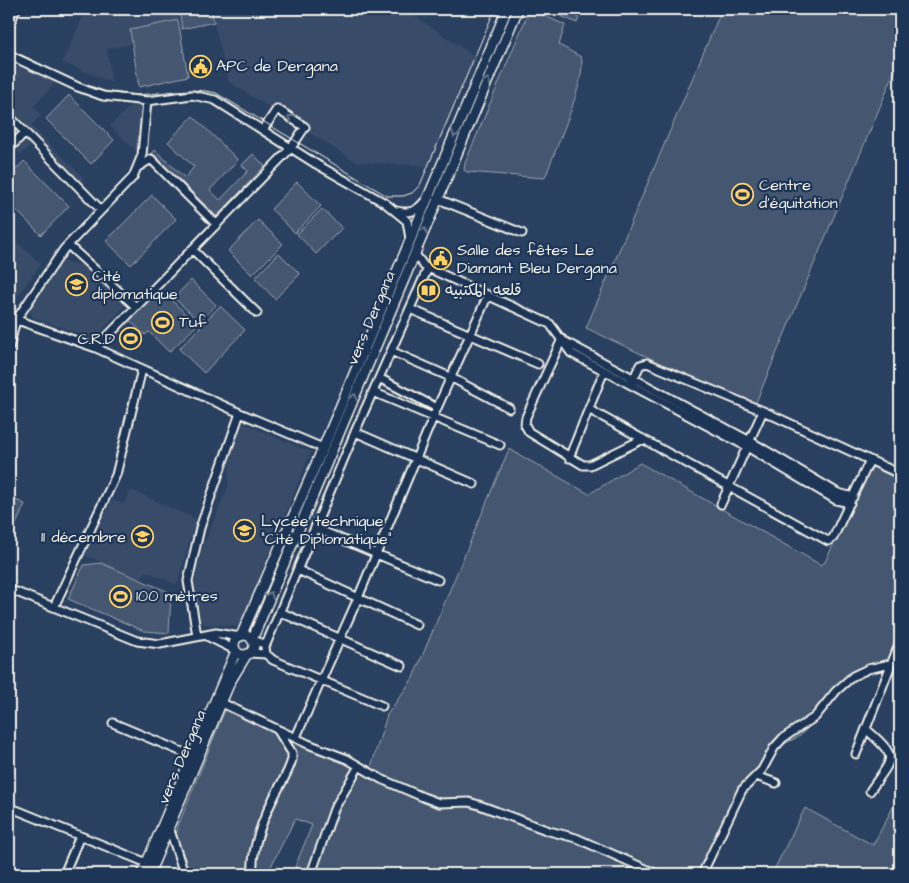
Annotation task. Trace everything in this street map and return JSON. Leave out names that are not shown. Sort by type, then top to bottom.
[{"type":"main road","points":[[142,874],[236,650],[235,642],[241,637],[410,243],[433,197],[507,9]]},
{"type":"main road","name":"vers Dergana","points":[[252,640],[415,254],[433,197],[518,9]]},
{"type":"main road","points":[[495,37],[501,38],[504,43]]},
{"type":"main road","points":[[236,650],[241,655],[249,654],[253,647],[252,640],[247,636],[241,637]]},
{"type":"main road","name":"vers Dergana","points":[[149,874],[230,682],[249,654]]},
{"type":"street","points":[[9,27],[16,9]]},
{"type":"street","points":[[9,54],[103,96],[147,101],[192,95],[215,100],[395,210],[407,221],[410,243]]},
{"type":"street","points":[[9,348],[12,319],[68,245],[133,177],[142,155],[147,101]]},
{"type":"street","points":[[96,348],[291,148],[305,127],[277,109],[263,130]]},
{"type":"street","points":[[9,116],[24,134],[102,210]]},
{"type":"street","points":[[9,149],[24,134]]},
{"type":"street","points":[[138,167],[151,159],[217,225]]},
{"type":"street","points":[[395,210],[407,213],[420,207],[433,197],[522,233]]},
{"type":"street","points":[[68,245],[136,307]]},
{"type":"street","points":[[193,250],[257,313]]},
{"type":"street","points":[[415,254],[426,267]]},
{"type":"street","points":[[409,267],[426,267],[550,324],[571,353],[604,371],[632,382]]},
{"type":"street","points":[[266,654],[266,644],[354,432],[410,309],[426,267]]},
{"type":"street","points":[[296,737],[376,556],[450,377],[488,295]]},
{"type":"street","points":[[410,309],[468,336],[538,364]]},
{"type":"street","points":[[12,319],[96,348],[323,448]]},
{"type":"street","points":[[562,339],[573,348],[632,382],[852,500]]},
{"type":"street","points":[[562,339],[525,421],[529,432],[583,465],[590,465],[643,439]]},
{"type":"street","points":[[391,351],[450,377],[509,408]]},
{"type":"street","points":[[632,382],[640,365],[645,362],[763,411],[900,474]]},
{"type":"street","points":[[54,607],[116,475],[142,369]]},
{"type":"street","points":[[569,458],[590,410],[604,371]]},
{"type":"street","points":[[379,378],[437,408]]},
{"type":"street","points":[[373,392],[500,446]]},
{"type":"street","points":[[590,410],[828,541],[833,538],[870,460]]},
{"type":"street","points":[[721,504],[763,411]]},
{"type":"street","points":[[201,635],[188,581],[200,528],[240,413]]},
{"type":"street","points":[[354,432],[474,484]]},
{"type":"street","points":[[315,528],[376,556],[438,580]]},
{"type":"street","points":[[298,570],[418,625]]},
{"type":"street","points":[[9,589],[137,641],[160,644],[201,635],[222,634],[241,637]]},
{"type":"street","points":[[280,612],[402,666]]},
{"type":"street","points":[[201,635],[236,650]]},
{"type":"street","points":[[252,640],[266,644]]},
{"type":"street","points":[[856,754],[900,642]]},
{"type":"street","points":[[249,654],[266,654],[273,660],[382,706]]},
{"type":"street","points":[[702,874],[742,790],[756,776],[783,738],[815,717],[836,691],[853,676],[868,669],[890,664]]},
{"type":"street","points":[[222,703],[423,797],[438,802],[470,802],[549,831],[576,838],[657,874]]},
{"type":"street","points":[[113,723],[192,756]]},
{"type":"street","points":[[252,874],[252,859],[255,846],[272,801],[292,759],[292,753],[276,728]]},
{"type":"street","points":[[867,730],[889,750],[890,760],[870,791]]},
{"type":"street","points":[[312,874],[334,809],[359,766]]},
{"type":"street","points":[[756,776],[776,783]]},
{"type":"street","points":[[9,807],[146,863]]},
{"type":"street","points":[[169,827],[184,874]]},
{"type":"street","points":[[64,874],[80,836]]},
{"type":"shaded area","points":[[87,9],[177,9],[178,20],[130,30],[131,44],[107,49],[112,83],[62,62]]},
{"type":"shaded area","points":[[179,9],[211,9],[214,22],[182,29]]},
{"type":"shaded area","points":[[215,9],[404,9],[476,57],[429,166],[356,162],[229,82],[211,12]]},
{"type":"shaded area","points":[[545,9],[569,9],[579,18],[577,23]]},
{"type":"shaded area","name":"Centre d'équitation","points":[[722,9],[900,9],[900,59],[754,407],[586,328]]},
{"type":"shaded area","points":[[529,11],[536,12],[565,25],[559,45],[581,57],[580,81],[547,173],[544,178],[467,172],[464,170],[465,163]]},
{"type":"shaded area","points":[[178,20],[188,76],[139,87],[130,30]]},
{"type":"shaded area","points":[[22,65],[56,82],[34,106],[41,115],[31,126],[84,178],[82,182],[101,203],[95,209],[31,146],[21,154],[9,147],[9,69]]},
{"type":"shaded area","points":[[69,95],[114,140],[91,164],[46,119]]},
{"type":"shaded area","points":[[136,101],[144,108],[141,147],[136,151],[110,126]]},
{"type":"shaded area","points":[[193,116],[238,160],[210,190],[220,200],[248,171],[242,165],[253,154],[265,166],[217,216],[152,154],[155,150],[185,178],[194,167],[168,142]]},
{"type":"shaded area","points":[[24,161],[69,206],[41,235],[9,203],[9,177]]},
{"type":"shaded area","points":[[297,182],[321,206],[295,233],[271,209]]},
{"type":"shaded area","points":[[152,195],[176,219],[131,265],[106,241]]},
{"type":"shaded area","points":[[322,209],[342,228],[316,254],[297,234]]},
{"type":"shaded area","points":[[258,220],[283,244],[252,275],[228,251]]},
{"type":"shaded area","points":[[9,235],[41,264],[9,308]]},
{"type":"shaded area","points":[[279,253],[300,274],[275,299],[255,278]]},
{"type":"shaded area","name":"Cité diplomatique","points":[[61,261],[87,266],[127,303],[95,339],[34,318],[28,310]]},
{"type":"shaded area","points":[[191,280],[216,305],[200,322],[174,298]]},
{"type":"shaded area","name":"Tuf","points":[[160,289],[197,325],[169,352],[149,332],[145,335],[129,320]]},
{"type":"shaded area","points":[[220,306],[245,330],[204,373],[179,349]]},
{"type":"shaded area","name":"Lycée technique \"Cité Diplomatique\"","points":[[243,423],[311,452],[239,627],[202,624],[194,585],[202,549],[228,487],[231,449]]},
{"type":"shaded area","points":[[509,449],[589,494],[640,463],[821,565],[825,562],[871,466],[900,481],[900,636],[889,662],[866,667],[800,736],[782,745],[751,777],[700,874],[663,874],[635,863],[649,874],[303,874],[295,867],[312,825],[295,819],[267,874],[191,874],[176,835],[225,710],[371,767],[387,715],[413,678]]},
{"type":"shaded area","name":"11 décembre","points":[[131,490],[196,519],[177,585],[146,571],[141,580],[85,555],[112,500],[124,504]]},
{"type":"shaded area","points":[[9,497],[25,504],[14,529],[9,527]]},
{"type":"shaded area","name":"100 mètres","points":[[101,563],[171,593],[169,633],[144,631],[68,599],[84,565]]},
{"type":"shaded area","points":[[900,794],[900,874],[772,874],[805,808],[873,845]]},
{"type":"tram line","points":[[9,49],[93,89],[135,95],[186,90],[216,93],[387,196],[403,196],[412,193],[420,185],[495,9]]},
{"type":"place","name":"APC de Dergana","points":[[200,66]]},
{"type":"place","name":"Centre d'équitation","points":[[743,194]]},
{"type":"place","name":"Salle des fêtes Le Diamant Bleu Dergana","points":[[441,259]]},
{"type":"place","name":"Cité diplomatique","points":[[76,285]]},
{"type":"place","name":"قلعه المكتبيه","points":[[429,290]]},
{"type":"place","name":"Tuf","points":[[163,322]]},
{"type":"place","name":"C.R.D","points":[[131,339]]},
{"type":"place","name":"Lycée technique \"Cité Diplomatique\"","points":[[245,530]]},
{"type":"place","name":"11 décembre","points":[[142,537]]},
{"type":"place","name":"100 mètres","points":[[120,596]]}]
